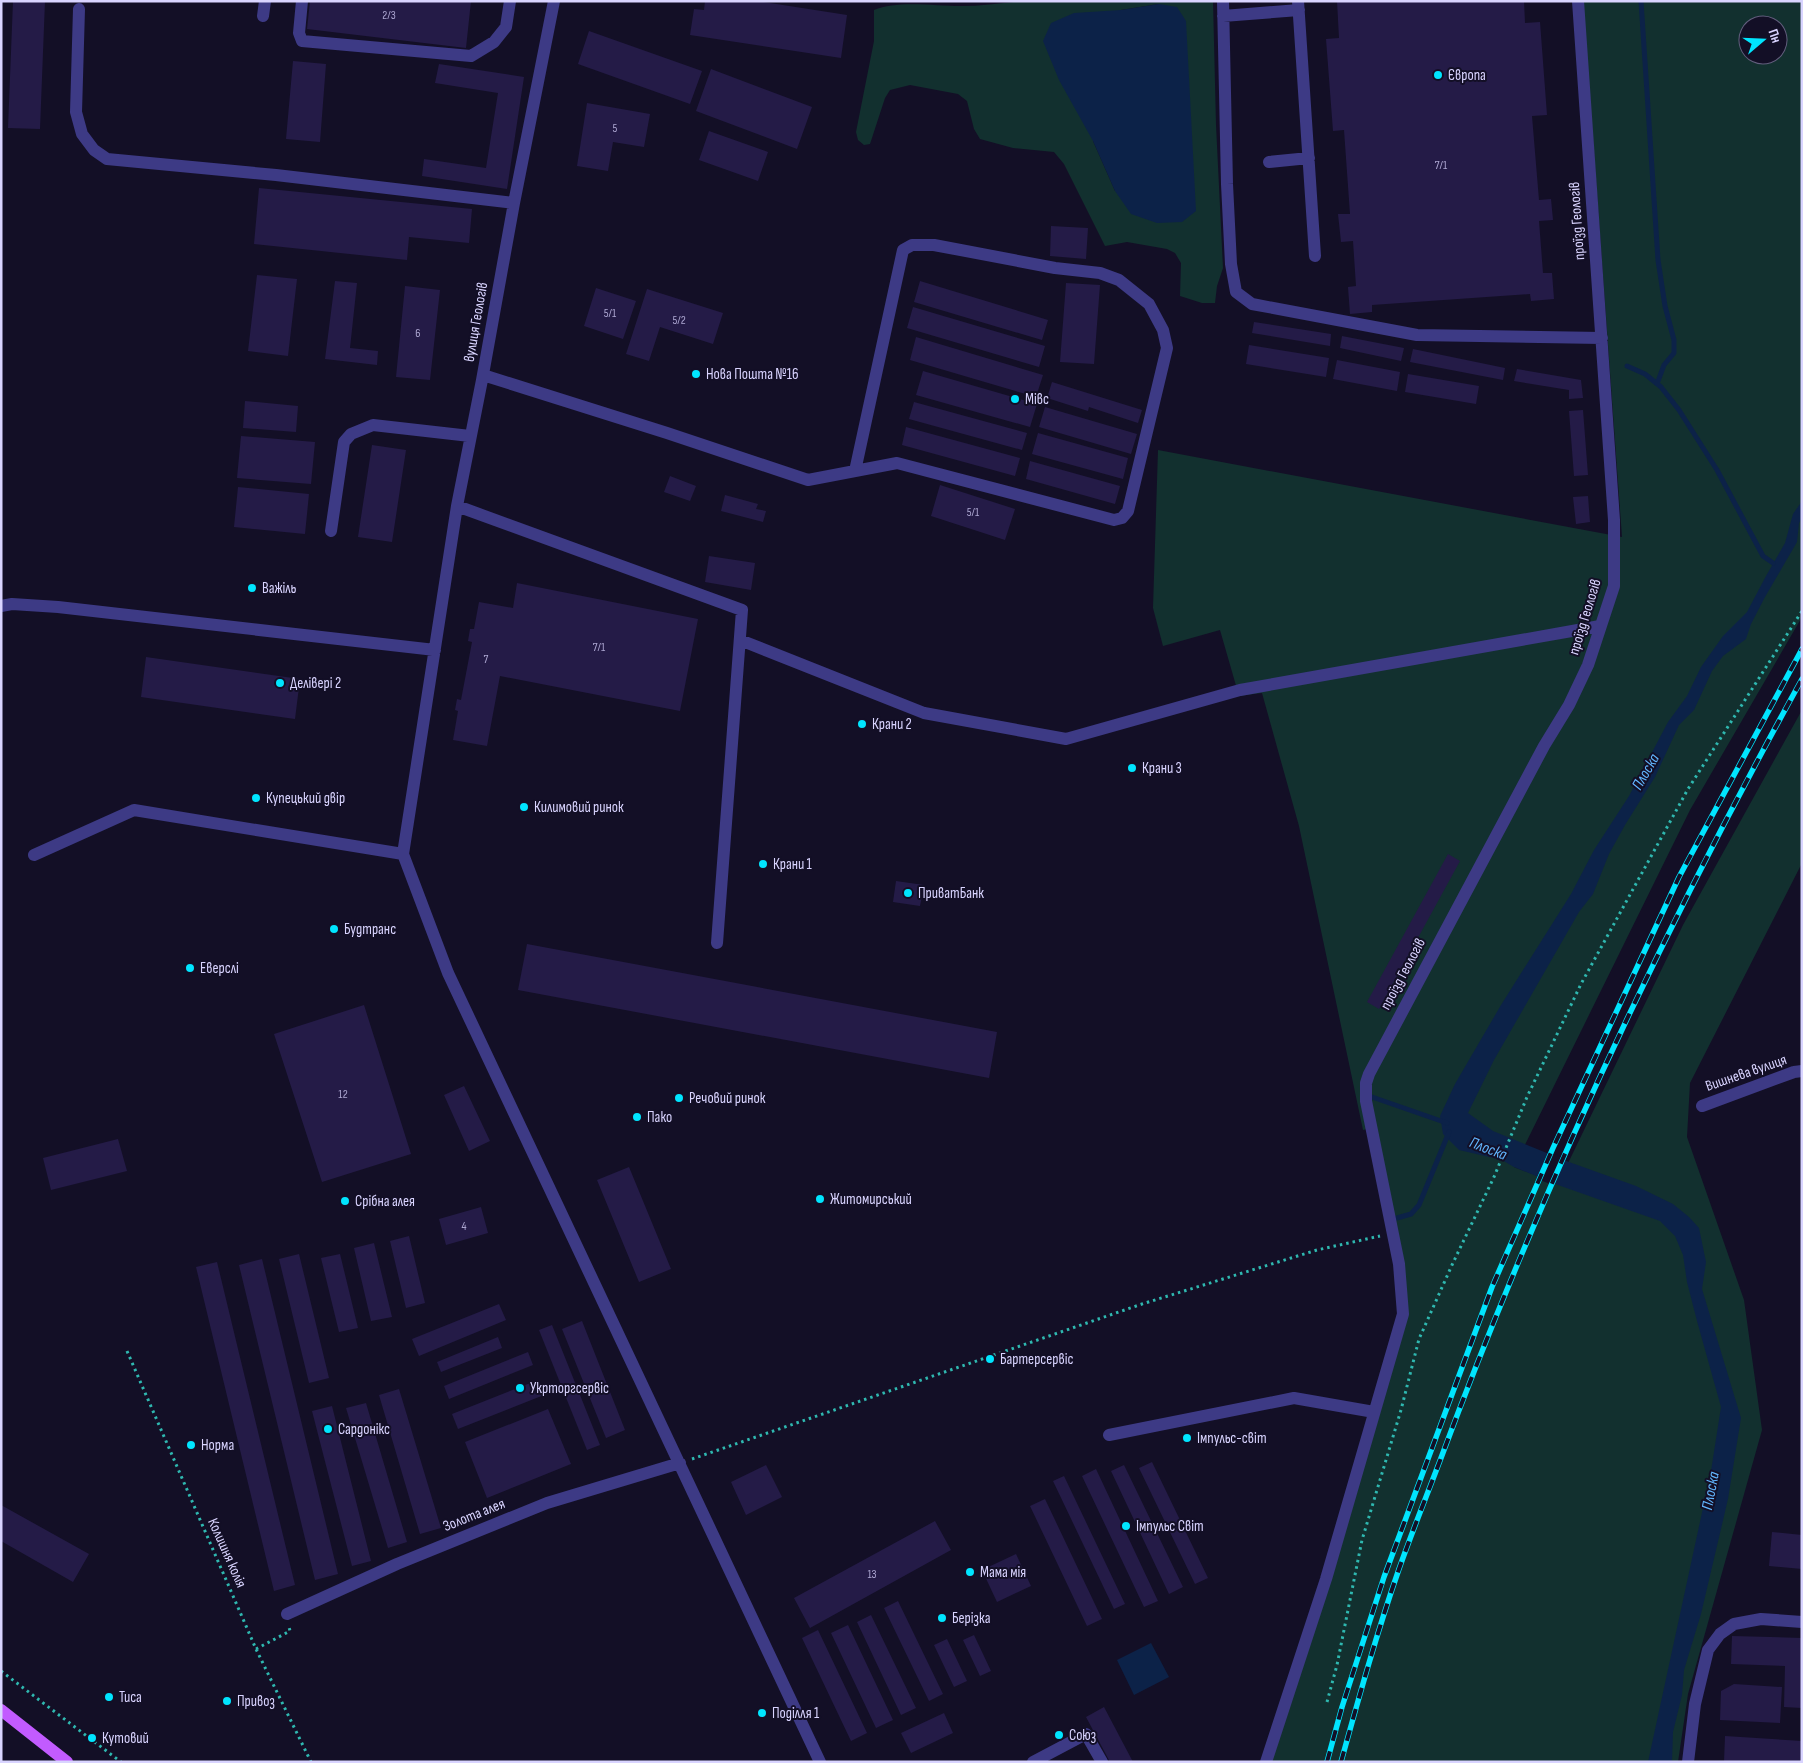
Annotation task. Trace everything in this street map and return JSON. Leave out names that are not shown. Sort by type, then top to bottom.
[{"type":"main road","points":[[1,1710],[67,1762]]},
{"type":"street","points":[[263,16],[265,1]]},
{"type":"street","points":[[302,1],[299,33],[302,41],[471,56],[494,42],[506,27],[510,1]]},
{"type":"street","name":"вулиця Геологів","points":[[403,854],[457,506],[554,1]]},
{"type":"street","points":[[1223,1],[1227,184],[1231,264],[1236,292],[1252,304],[1418,335],[1602,338]]},
{"type":"street","name":"проїзд Геологів","points":[[1266,1762],[1326,1579],[1403,1314],[1399,1264],[1366,1101],[1366,1084],[1369,1074],[1526,780],[1569,705],[1588,665],[1614,586],[1614,520],[1578,1]]},
{"type":"street","points":[[1223,16],[1299,6],[1315,256]]},
{"type":"street","points":[[79,9],[76,112],[82,134],[94,150],[107,159],[276,175],[514,203]]},
{"type":"street","points":[[1270,162],[1309,158]]},
{"type":"street","points":[[483,375],[808,480],[897,463],[1114,520],[1122,518],[1128,511],[1167,348],[1163,330],[1150,304],[1119,280],[1100,273],[1055,268],[934,246],[912,245],[903,250],[855,471]]},
{"type":"street","points":[[331,531],[344,442],[351,434],[373,426],[470,436]]},
{"type":"street","points":[[457,506],[742,610],[717,943]]},
{"type":"street","points":[[1,606],[12,604],[58,607],[434,650]]},
{"type":"street","points":[[740,640],[924,713],[1066,739],[1240,690],[1600,626]]},
{"type":"street","points":[[34,855],[134,810],[403,854],[448,973],[820,1762]]},
{"type":"street","name":"Вишнева вулиця","points":[[1702,1106],[1794,1072],[1802,1071]]},
{"type":"street","points":[[1109,1436],[1294,1398],[1374,1412]]},
{"type":"street","name":"Золота алея","points":[[287,1614],[397,1564],[547,1503],[680,1463]]},
{"type":"street","points":[[1688,1762],[1695,1704],[1708,1650],[1720,1634],[1734,1624],[1761,1619],[1802,1622]]},
{"type":"street","points":[[1033,1762],[1086,1734],[1102,1762]]},
{"type":"path","points":[[1327,1702],[1337,1665],[1362,1540],[1401,1410],[1419,1339],[1494,1177],[1527,1097],[1581,984],[1688,790],[1802,611]]},
{"type":"path","points":[[680,1463],[1142,1304],[1318,1250],[1392,1233]]},
{"type":"path","name":"Колишня колія","points":[[127,1351],[256,1649],[311,1762]]},
{"type":"path","points":[[256,1649],[290,1631],[287,1614]]},
{"type":"path","points":[[1,1671],[121,1762]]},
{"type":"green space","points":[[1022,1],[1213,1],[1216,125],[1223,268],[1217,286],[1215,303],[1202,303],[1180,296],[1181,263],[1175,253],[1167,249],[1127,242],[1105,246],[1064,164],[1054,152],[1013,148],[980,139],[974,129],[967,101],[958,94],[910,85],[890,90],[885,98],[870,144],[864,145],[858,140],[856,132],[874,41],[874,10],[905,4],[969,6]],"holes":[[[1159,4],[1115,191],[1093,141],[1121,10]]]},
{"type":"green space","points":[[1583,1],[1802,1],[1802,617],[1690,810],[1514,1167],[1558,1184],[1683,925],[1802,710],[1802,863],[1690,1083],[1687,1137],[1744,1300],[1762,1430],[1688,1694],[1678,1762],[1266,1762],[1403,1314],[1371,1128],[1363,1130],[1299,826],[1262,693],[1239,696],[1220,630],[1163,646],[1153,608],[1158,450],[1622,537]]},
{"type":"water","points":[[1159,4],[1177,7],[1186,21],[1196,211],[1182,222],[1157,223],[1131,214],[1115,191],[1093,141],[1059,80],[1043,41],[1051,23],[1074,13],[1121,10]]},
{"type":"water","name":"Плоска","points":[[1802,501],[1802,518],[1799,523],[1797,542],[1765,597],[1751,624],[1746,639],[1723,656],[1712,671],[1694,710],[1679,725],[1655,777],[1609,854],[1593,894],[1579,912],[1494,1060],[1468,1113],[1493,1131],[1569,1162],[1636,1186],[1673,1204],[1699,1228],[1706,1262],[1702,1289],[1741,1418],[1728,1499],[1701,1614],[1684,1670],[1682,1695],[1673,1732],[1672,1762],[1648,1762],[1711,1471],[1721,1407],[1687,1282],[1683,1255],[1675,1236],[1660,1221],[1558,1185],[1514,1167],[1502,1160],[1459,1150],[1443,1134],[1440,1116],[1455,1084],[1501,1005],[1571,894],[1594,850],[1629,796],[1668,722],[1687,696],[1701,667],[1723,636],[1747,612],[1785,543],[1793,514]]},
{"type":"water","points":[[1151,1643],[1169,1677],[1134,1695],[1117,1660]]},
{"type":"pier","points":[[1551,1152],[1562,1157],[1550,1184],[1540,1180]]},
{"type":"building","points":[[13,1],[45,1],[40,129],[8,128]]},
{"type":"building","points":[[310,1],[471,1],[466,48],[307,29]]},
{"type":"building","points":[[705,1],[758,1],[847,15],[841,58],[690,35],[694,9],[704,10]]},
{"type":"building","points":[[1337,1],[1524,1],[1525,23],[1540,22],[1547,115],[1532,116],[1539,200],[1551,199],[1553,220],[1539,221],[1543,273],[1552,273],[1554,299],[1531,301],[1530,294],[1372,305],[1372,312],[1350,314],[1348,287],[1356,286],[1353,241],[1341,242],[1338,214],[1350,214],[1344,130],[1333,131],[1326,39],[1339,38]]},
{"type":"building","points":[[589,31],[702,71],[690,104],[578,64]]},
{"type":"building","points":[[293,61],[326,64],[320,142],[286,139]]},
{"type":"building","points":[[439,64],[524,77],[507,189],[422,176],[424,159],[486,168],[498,93],[435,83]]},
{"type":"building","points":[[711,69],[812,107],[797,149],[696,111]]},
{"type":"building","points":[[587,103],[650,114],[644,147],[613,142],[608,171],[577,166]]},
{"type":"building","points":[[709,131],[768,152],[758,181],[699,160]]},
{"type":"building","points":[[259,188],[472,209],[469,243],[409,237],[407,260],[254,244]]},
{"type":"building","points":[[1051,226],[1088,228],[1086,259],[1050,256]]},
{"type":"building","points":[[257,275],[297,279],[288,356],[248,351]]},
{"type":"building","points":[[335,281],[357,283],[350,348],[378,351],[377,365],[325,359]]},
{"type":"building","points":[[920,281],[1048,320],[1042,340],[914,302]]},
{"type":"building","points":[[1066,283],[1100,285],[1094,364],[1060,362]]},
{"type":"building","points":[[405,286],[440,290],[430,380],[396,377]]},
{"type":"building","points":[[596,288],[636,301],[623,339],[584,326]]},
{"type":"building","points":[[647,289],[723,313],[713,344],[660,327],[649,361],[626,354]]},
{"type":"building","points":[[913,307],[1045,346],[1039,367],[907,328]]},
{"type":"building","points":[[1254,322],[1331,334],[1330,346],[1252,333]]},
{"type":"building","points":[[1342,336],[1404,348],[1401,361],[1340,348]]},
{"type":"building","points":[[916,337],[1043,375],[1036,397],[910,360]]},
{"type":"building","points":[[1249,345],[1329,358],[1326,377],[1246,364]]},
{"type":"building","points":[[1413,349],[1505,368],[1503,380],[1410,362]]},
{"type":"building","points":[[1337,360],[1400,372],[1397,391],[1333,379]]},
{"type":"building","points":[[1517,369],[1581,380],[1583,398],[1569,399],[1569,390],[1514,381]]},
{"type":"building","points":[[923,371],[1037,404],[1030,427],[916,395]]},
{"type":"building","points":[[1408,374],[1479,386],[1476,404],[1405,392]]},
{"type":"building","points":[[1052,382],[1142,410],[1138,423],[1089,407],[1088,411],[1047,398]]},
{"type":"building","points":[[245,401],[298,406],[296,432],[243,428]]},
{"type":"building","points":[[914,402],[1027,433],[1022,450],[909,419]]},
{"type":"building","points":[[1045,407],[1137,434],[1131,454],[1039,427]]},
{"type":"building","points":[[1583,410],[1588,475],[1574,476],[1569,411]]},
{"type":"building","points":[[906,427],[1020,458],[1015,476],[902,445]]},
{"type":"building","points":[[1038,433],[1128,458],[1123,479],[1032,454]]},
{"type":"building","points":[[241,436],[315,442],[311,484],[237,478]]},
{"type":"building","points":[[372,445],[406,450],[392,542],[358,537]]},
{"type":"building","points":[[1030,461],[1120,486],[1115,504],[1026,479]]},
{"type":"building","points":[[670,476],[696,486],[690,501],[664,492]]},
{"type":"building","points":[[940,485],[1015,509],[1005,540],[931,516]]},
{"type":"building","points":[[238,487],[309,494],[305,534],[234,527]]},
{"type":"building","points":[[725,495],[758,504],[756,509],[766,511],[763,522],[721,511]]},
{"type":"building","points":[[1588,496],[1590,522],[1576,524],[1573,497]]},
{"type":"building","points":[[709,556],[755,563],[751,590],[705,582]]},
{"type":"building","points":[[517,583],[698,619],[680,711],[500,676],[487,746],[453,740],[458,711],[455,710],[457,699],[461,700],[472,642],[468,641],[470,629],[474,629],[479,602],[513,608]]},
{"type":"building","points":[[146,657],[300,679],[295,719],[141,697]]},
{"type":"building","points":[[1448,854],[1460,861],[1379,1009],[1367,1002]]},
{"type":"building","points":[[896,881],[924,885],[920,906],[893,902]]},
{"type":"building","points":[[527,944],[997,1032],[989,1078],[518,990]]},
{"type":"building","points":[[364,1005],[411,1154],[322,1182],[274,1034]]},
{"type":"building","points":[[464,1086],[490,1141],[469,1151],[444,1095]]},
{"type":"building","points":[[118,1139],[127,1171],[51,1190],[43,1158]]},
{"type":"building","points":[[629,1167],[671,1269],[639,1282],[597,1180]]},
{"type":"building","points":[[481,1207],[488,1233],[446,1245],[439,1219]]},
{"type":"building","points":[[409,1236],[425,1303],[406,1308],[390,1241]]},
{"type":"building","points":[[374,1243],[392,1317],[371,1321],[354,1248]]},
{"type":"building","points":[[299,1254],[329,1378],[309,1383],[279,1259]]},
{"type":"building","points":[[340,1254],[358,1328],[339,1332],[321,1258]]},
{"type":"building","points":[[262,1259],[338,1574],[315,1580],[239,1265]]},
{"type":"building","points":[[217,1262],[295,1585],[274,1591],[196,1267]]},
{"type":"building","points":[[499,1304],[506,1320],[419,1356],[412,1339]]},
{"type":"building","points":[[582,1321],[625,1430],[606,1438],[562,1329]]},
{"type":"building","points":[[552,1325],[600,1445],[587,1450],[539,1330]]},
{"type":"building","points":[[498,1337],[502,1348],[441,1372],[437,1362]]},
{"type":"building","points":[[528,1352],[533,1365],[449,1399],[444,1386]]},
{"type":"building","points":[[538,1380],[544,1395],[458,1429],[452,1414]]},
{"type":"building","points":[[399,1389],[441,1528],[420,1534],[379,1395]]},
{"type":"building","points":[[366,1403],[407,1542],[388,1548],[346,1408]]},
{"type":"building","points":[[332,1406],[371,1561],[352,1566],[312,1411]]},
{"type":"building","points":[[548,1409],[571,1464],[487,1498],[465,1442]]},
{"type":"building","points":[[1152,1462],[1208,1578],[1195,1584],[1139,1468]]},
{"type":"building","points":[[766,1465],[782,1497],[746,1515],[731,1482]]},
{"type":"building","points":[[1124,1465],[1183,1587],[1169,1594],[1111,1471]]},
{"type":"building","points":[[1096,1469],[1158,1601],[1144,1607],[1082,1476]]},
{"type":"building","points":[[1064,1476],[1125,1604],[1114,1609],[1053,1481]]},
{"type":"building","points":[[1045,1499],[1102,1619],[1087,1626],[1030,1506]]},
{"type":"building","points":[[1,1505],[89,1554],[73,1582],[1,1541]]},
{"type":"building","points":[[935,1521],[951,1550],[810,1628],[794,1598]]},
{"type":"building","points":[[1772,1532],[1802,1535],[1802,1569],[1769,1566]]},
{"type":"building","points":[[1016,1554],[1031,1586],[997,1602],[982,1570]]},
{"type":"building","points":[[898,1601],[943,1694],[929,1701],[884,1608]]},
{"type":"building","points":[[871,1615],[916,1708],[901,1715],[857,1622]]},
{"type":"building","points":[[848,1625],[893,1720],[876,1728],[831,1633]]},
{"type":"building","points":[[818,1630],[867,1733],[851,1741],[802,1638]]},
{"type":"building","points":[[974,1635],[991,1671],[980,1676],[963,1640]]},
{"type":"building","points":[[1732,1636],[1802,1638],[1802,1708],[1784,1707],[1785,1666],[1731,1664]]},
{"type":"building","points":[[947,1639],[967,1681],[954,1687],[934,1645]]},
{"type":"building","points":[[1734,1684],[1782,1687],[1780,1723],[1720,1720],[1721,1691]]},
{"type":"building","points":[[1104,1707],[1133,1762],[1110,1762],[1086,1717]]},
{"type":"building","points":[[944,1713],[953,1733],[911,1753],[901,1733]]},
{"type":"building","points":[[1725,1736],[1802,1741],[1802,1762],[1724,1762]]},
{"type":"waterway","points":[[1641,1],[1658,260],[1665,306],[1674,340],[1674,353],[1664,365],[1657,384]]},
{"type":"waterway","points":[[1627,366],[1645,374],[1661,387],[1679,410],[1717,470],[1763,556],[1773,563]]},
{"type":"waterway","points":[[1372,1097],[1447,1123]]},
{"type":"waterway","points":[[1397,1218],[1411,1214],[1419,1205],[1449,1132]]},
{"type":"railway","points":[[1327,1762],[1342,1707],[1384,1577],[1492,1287],[1553,1148],[1679,877],[1802,649]]},
{"type":"railway","points":[[1341,1762],[1361,1689],[1399,1569],[1520,1258],[1607,1062],[1653,965],[1701,869],[1802,679]]},
{"type":"place","name":"Європа","points":[[1438,75]]},
{"type":"place","name":"Нова Пошта №16","points":[[696,374]]},
{"type":"place","name":"Мівс","points":[[1015,399]]},
{"type":"place","name":"Важіль","points":[[252,588]]},
{"type":"place","name":"Делівері 2","points":[[280,683]]},
{"type":"place","name":"Крани 2","points":[[862,724]]},
{"type":"place","name":"Крани 3","points":[[1132,768]]},
{"type":"place","name":"Купецький двір","points":[[256,798]]},
{"type":"place","name":"Килимовий ринок","points":[[524,807]]},
{"type":"place","name":"Крани 1","points":[[763,864]]},
{"type":"place","name":"ПриватБанк","points":[[908,893]]},
{"type":"place","name":"Будтранс","points":[[334,929]]},
{"type":"place","name":"Еверслі","points":[[190,968]]},
{"type":"place","name":"Речовий ринок","points":[[679,1098]]},
{"type":"place","name":"Пако","points":[[637,1117]]},
{"type":"place","name":"Житомирський","points":[[820,1199]]},
{"type":"place","name":"Срібна алея","points":[[345,1201]]},
{"type":"place","name":"Бартерсервіс","points":[[990,1359]]},
{"type":"place","name":"Укрторгсервіс","points":[[520,1388]]},
{"type":"place","name":"Сардонікс","points":[[328,1429]]},
{"type":"place","name":"Імпульс-світ","points":[[1187,1438]]},
{"type":"place","name":"Норма","points":[[191,1445]]},
{"type":"place","name":"Імпульс Світ","points":[[1126,1526]]},
{"type":"place","name":"Мама мія","points":[[970,1572]]},
{"type":"place","name":"Берізка","points":[[942,1618]]},
{"type":"place","name":"Тиса","points":[[109,1697]]},
{"type":"place","name":"Привоз","points":[[227,1701]]},
{"type":"place","name":"Поділля 1","points":[[762,1713]]},
{"type":"place","name":"Союз","points":[[1059,1735]]},
{"type":"place","name":"Кутовий","points":[[92,1738]]}]
